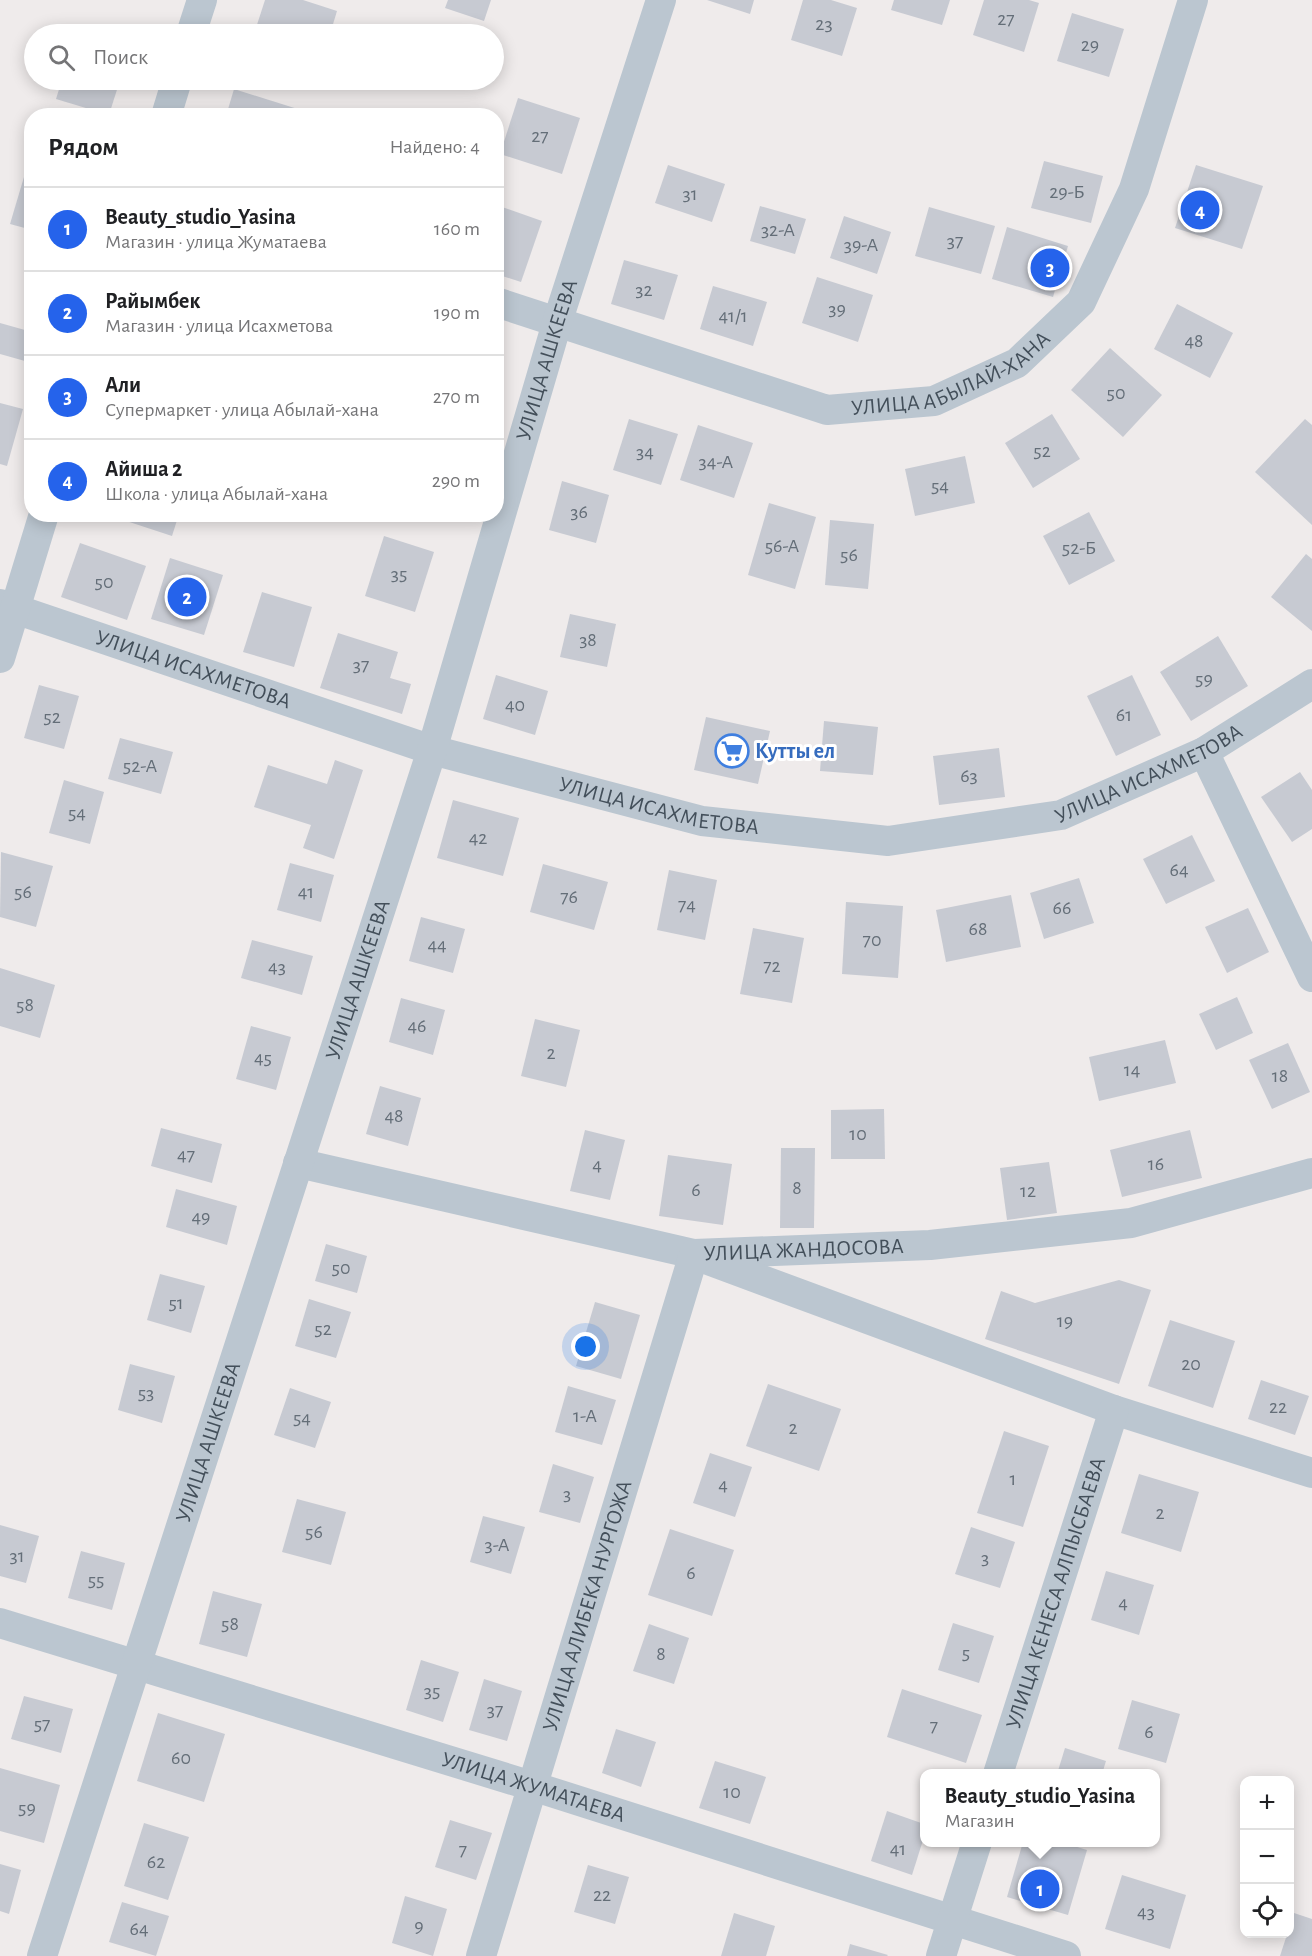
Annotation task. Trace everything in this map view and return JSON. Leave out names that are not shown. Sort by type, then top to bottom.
[{"type":"street","points":[[194,24],[202,0]]},
{"type":"street","name":"УЛИЦА АШКЕЕВА","points":[[504,505],[557,324],[662,0]]},
{"type":"street","name":"УЛИЦА АБЫЛАЙ-ХАНА","points":[[504,305],[827,410],[934,401],[1017,363],[1081,302],[1134,189],[1193,0]]},
{"type":"street","points":[[168,108],[174,90]]},
{"type":"street","points":[[0,658],[8,606],[41,522]]},
{"type":"street","name":"УЛИЦА АШКЕЕВА","points":[[42,1956],[432,750],[499,522]]},
{"type":"street","name":"УЛИЦА ИСАХМЕТОВА","points":[[8,606],[432,750],[702,821],[888,841],[1061,815],[1204,752],[1312,684]]},
{"type":"street","points":[[1204,752],[1312,977]]},
{"type":"street","name":"УЛИЦА ЖАНДОСОВА","points":[[298,1163],[694,1254],[930,1245],[1131,1223],[1312,1173]]},
{"type":"street","points":[[694,1254],[1114,1410],[1312,1473]]},
{"type":"street","name":"УЛИЦА АЛИБЕКА НУРГОЖА","points":[[481,1956],[694,1254]]},
{"type":"street","name":"УЛИЦА КЕНЕСА АЛПЫСБАЕВА","points":[[999,1769],[1114,1410]]},
{"type":"street","name":"УЛИЦА ЖУМАТАЕВА","points":[[0,1623],[134,1666],[532,1786],[1066,1956]]},
{"type":"street","points":[[940,1956],[975,1847]]},
{"type":"building","points":[[265,0],[303,0],[337,11],[333,24],[257,24]]},
{"type":"building","points":[[448,0],[491,0],[484,21],[445,8]]},
{"type":"building","points":[[707,0],[754,0],[750,14]]},
{"type":"building","points":[[803,0],[831,0],[857,8],[842,56],[791,40]]},
{"type":"building","points":[[894,0],[950,0],[942,25],[891,10]]},
{"type":"building","points":[[984,0],[1029,0],[1039,3],[1024,52],[973,35]]},
{"type":"building","points":[[1072,13],[1124,29],[1109,77],[1057,61]]},
{"type":"building","points":[[59,90],[117,90],[111,108],[86,108],[56,99]]},
{"type":"building","points":[[234,90],[237,90],[294,108],[228,108]]},
{"type":"building","points":[[518,98],[580,118],[562,174],[504,155],[504,142]]},
{"type":"building","points":[[1044,161],[1103,176],[1091,223],[1031,208]]},
{"type":"building","points":[[668,165],[725,184],[712,222],[655,203]]},
{"type":"building","points":[[1196,165],[1263,186],[1242,249],[1175,228]]},
{"type":"building","points":[[24,177],[24,228],[10,224]]},
{"type":"building","points":[[760,206],[806,219],[795,254],[750,241]]},
{"type":"building","points":[[929,207],[995,226],[981,274],[915,256]]},
{"type":"building","points":[[504,208],[542,221],[521,282],[504,277]]},
{"type":"building","points":[[844,216],[891,232],[877,274],[830,258]]},
{"type":"building","points":[[1007,227],[1068,246],[1053,297],[992,279]]},
{"type":"building","points":[[624,260],[678,275],[664,320],[611,304]]},
{"type":"building","points":[[817,277],[873,295],[858,342],[802,323]]},
{"type":"building","points":[[713,286],[767,302],[753,346],[700,329]]},
{"type":"building","points":[[1177,304],[1233,333],[1210,378],[1154,349]]},
{"type":"building","points":[[0,323],[24,330],[24,361],[0,354]]},
{"type":"building","points":[[1110,348],[1162,395],[1123,437],[1071,390]]},
{"type":"building","points":[[0,403],[23,409],[7,466],[0,464]]},
{"type":"building","points":[[1052,414],[1080,459],[1033,488],[1005,443]]},
{"type":"building","points":[[629,419],[678,434],[661,485],[613,470]]},
{"type":"building","points":[[1305,419],[1312,425],[1312,525],[1255,472]]},
{"type":"building","points":[[698,425],[753,443],[734,498],[680,480]]},
{"type":"building","points":[[965,456],[975,503],[915,516],[905,469]]},
{"type":"building","points":[[562,481],[609,495],[596,543],[549,530]]},
{"type":"building","points":[[769,503],[816,517],[795,589],[748,575]]},
{"type":"building","points":[[1089,512],[1115,561],[1069,585],[1043,536]]},
{"type":"building","points":[[830,520],[874,524],[868,589],[825,585]]},
{"type":"building","points":[[129,522],[176,522],[172,536]]},
{"type":"building","points":[[384,536],[434,552],[415,612],[365,596]]},
{"type":"building","points":[[80,543],[146,566],[127,620],[61,597]]},
{"type":"building","points":[[1306,554],[1312,559],[1312,631],[1271,597]]},
{"type":"building","points":[[170,558],[223,575],[204,635],[151,619]]},
{"type":"building","points":[[262,592],[312,607],[294,667],[243,652]]},
{"type":"building","points":[[570,614],[616,624],[607,667],[560,657]]},
{"type":"building","points":[[338,633],[398,652],[390,678],[411,684],[402,714],[320,688]]},
{"type":"building","points":[[1218,636],[1248,686],[1191,721],[1160,672]]},
{"type":"building","points":[[496,675],[548,691],[535,735],[483,719]]},
{"type":"building","points":[[1132,675],[1161,735],[1116,756],[1087,696]]},
{"type":"building","points":[[39,685],[79,696],[64,749],[24,738]]},
{"type":"building","name":"Кутты ел","points":[[706,717],[770,731],[758,784],[694,770]]},
{"type":"building","points":[[824,721],[878,727],[873,775],[820,771]]},
{"type":"building","points":[[120,738],[173,752],[161,794],[108,779]]},
{"type":"building","points":[[999,748],[1005,797],[939,805],[933,756]]},
{"type":"building","points":[[335,760],[363,770],[334,859],[303,848],[311,825],[254,807],[268,765],[327,784]]},
{"type":"building","points":[[1300,772],[1312,790],[1312,829],[1292,842],[1261,797]]},
{"type":"building","points":[[64,780],[104,792],[90,844],[49,833]]},
{"type":"building","points":[[453,800],[519,818],[503,876],[437,858]]},
{"type":"building","points":[[1192,835],[1215,881],[1166,904],[1143,859]]},
{"type":"building","points":[[1,852],[53,866],[36,927],[0,917]]},
{"type":"building","points":[[290,863],[334,875],[321,922],[277,910]]},
{"type":"building","points":[[543,864],[608,882],[594,930],[530,912]]},
{"type":"building","points":[[669,870],[717,880],[705,940],[657,930]]},
{"type":"building","points":[[1079,878],[1094,923],[1044,939],[1030,893]]},
{"type":"building","points":[[1011,895],[1021,947],[946,962],[936,910]]},
{"type":"building","points":[[846,902],[903,906],[898,978],[842,974]]},
{"type":"building","points":[[1248,908],[1269,952],[1227,973],[1205,927]]},
{"type":"building","points":[[421,917],[465,929],[453,973],[409,961]]},
{"type":"building","points":[[753,928],[804,938],[792,1003],[740,994]]},
{"type":"building","points":[[252,940],[313,956],[302,995],[241,978]]},
{"type":"building","points":[[0,968],[55,985],[40,1038],[0,1026]]},
{"type":"building","points":[[1237,997],[1253,1033],[1216,1050],[1199,1014]]},
{"type":"building","points":[[401,998],[445,1010],[433,1055],[389,1042]]},
{"type":"building","points":[[535,1019],[580,1030],[566,1087],[521,1076]]},
{"type":"building","points":[[251,1026],[291,1037],[276,1090],[236,1079]]},
{"type":"building","points":[[1165,1040],[1176,1083],[1099,1101],[1089,1057]]},
{"type":"building","points":[[1288,1043],[1310,1092],[1272,1109],[1249,1060]]},
{"type":"building","points":[[380,1086],[421,1098],[408,1146],[366,1134]]},
{"type":"building","points":[[884,1109],[885,1159],[831,1159],[831,1110]]},
{"type":"building","points":[[161,1128],[222,1144],[212,1183],[151,1166]]},
{"type":"building","points":[[585,1130],[625,1140],[610,1200],[570,1191]]},
{"type":"building","points":[[1190,1130],[1202,1178],[1122,1197],[1110,1150]]},
{"type":"building","points":[[781,1148],[815,1148],[814,1228],[780,1228]]},
{"type":"building","points":[[668,1155],[732,1164],[723,1225],[659,1216]]},
{"type":"building","points":[[1049,1162],[1057,1213],[1007,1220],[1000,1168]]},
{"type":"building","points":[[176,1189],[237,1206],[227,1245],[166,1227]]},
{"type":"building","points":[[326,1244],[367,1256],[357,1293],[315,1281]]},
{"type":"building","points":[[160,1274],[205,1286],[191,1333],[147,1320]]},
{"type":"building","points":[[1119,1280],[1151,1290],[1119,1384],[985,1339],[1001,1291],[1035,1303]]},
{"type":"building","points":[[309,1299],[351,1312],[336,1358],[295,1346]]},
{"type":"building","points":[[595,1302],[640,1315],[621,1379],[576,1366]]},
{"type":"building","points":[[1170,1320],[1235,1341],[1213,1408],[1148,1386]]},
{"type":"building","points":[[130,1364],[175,1376],[162,1423],[118,1410]]},
{"type":"building","points":[[1261,1380],[1309,1396],[1295,1435],[1248,1419]]},
{"type":"building","points":[[768,1384],[841,1409],[819,1471],[746,1446]]},
{"type":"building","points":[[568,1386],[616,1400],[602,1445],[555,1432]]},
{"type":"building","points":[[290,1388],[331,1402],[315,1448],[274,1435]]},
{"type":"building","points":[[1004,1431],[1049,1446],[1023,1527],[977,1513]]},
{"type":"building","points":[[710,1453],[752,1467],[735,1517],[693,1503]]},
{"type":"building","points":[[553,1464],[594,1477],[580,1523],[539,1512]]},
{"type":"building","points":[[1139,1474],[1199,1492],[1181,1552],[1121,1533]]},
{"type":"building","points":[[297,1499],[346,1512],[331,1565],[282,1552]]},
{"type":"building","points":[[483,1516],[525,1527],[511,1574],[470,1562]]},
{"type":"building","points":[[0,1525],[39,1536],[26,1583],[0,1576]]},
{"type":"building","points":[[971,1527],[1015,1542],[1000,1588],[955,1574]]},
{"type":"building","points":[[670,1529],[734,1550],[712,1616],[648,1595]]},
{"type":"building","points":[[81,1551],[125,1563],[112,1610],[68,1598]]},
{"type":"building","points":[[1106,1571],[1154,1585],[1139,1635],[1091,1620]]},
{"type":"building","points":[[213,1591],[262,1604],[247,1657],[199,1644]]},
{"type":"building","points":[[953,1623],[994,1636],[979,1683],[938,1670]]},
{"type":"building","points":[[649,1624],[689,1638],[674,1684],[633,1671]]},
{"type":"building","points":[[421,1660],[459,1672],[443,1722],[406,1710]]},
{"type":"building","points":[[484,1679],[522,1691],[507,1741],[469,1730]]},
{"type":"building","points":[[902,1689],[982,1715],[966,1763],[887,1737]]},
{"type":"building","points":[[24,1696],[73,1709],[61,1753],[11,1739]]},
{"type":"building","points":[[1132,1700],[1180,1714],[1166,1763],[1118,1749]]},
{"type":"building","points":[[158,1713],[225,1734],[204,1802],[137,1781]]},
{"type":"building","points":[[616,1729],[656,1742],[641,1787],[602,1773]]},
{"type":"building","points":[[1065,1748],[1106,1761],[1104,1769],[1059,1769]]},
{"type":"building","points":[[715,1761],[766,1777],[750,1824],[699,1808]]},
{"type":"building","points":[[0,1768],[60,1785],[44,1843],[0,1831]]},
{"type":"building","points":[[887,1811],[920,1823],[921,1847],[912,1875],[871,1861]]},
{"type":"building","points":[[450,1820],[492,1833],[476,1880],[435,1867]]},
{"type":"building","points":[[144,1823],[189,1837],[168,1900],[124,1886]]},
{"type":"building","points":[[1022,1847],[1077,1847],[1087,1850],[1068,1915],[1007,1897]]},
{"type":"building","points":[[0,1864],[21,1870],[9,1914],[0,1911]]},
{"type":"building","points":[[588,1865],[629,1877],[615,1924],[574,1912]]},
{"type":"building","points":[[1122,1875],[1186,1895],[1170,1949],[1105,1929]]},
{"type":"building","points":[[405,1896],[447,1909],[433,1956],[392,1943]]},
{"type":"building","points":[[122,1902],[169,1916],[156,1956],[109,1942]]},
{"type":"building","points":[[734,1913],[775,1926],[766,1956],[721,1956]]},
{"type":"building","points":[[1294,1913],[1312,1919],[1312,1956],[1280,1956],[1286,1938],[1294,1938]]},
{"type":"building","points":[[850,1944],[888,1955],[847,1956]]},
{"type":"place","name":"Айиша 2","points":[[1200,210]]},
{"type":"place","name":"Али","points":[[1050,268]]},
{"type":"place","name":"Райымбек","points":[[187,597]]},
{"type":"place","name":"Кутты ел","points":[[732,751]]},
{"type":"place","name":"Beauty_studio_Yasina","points":[[1040,1889]]}]
